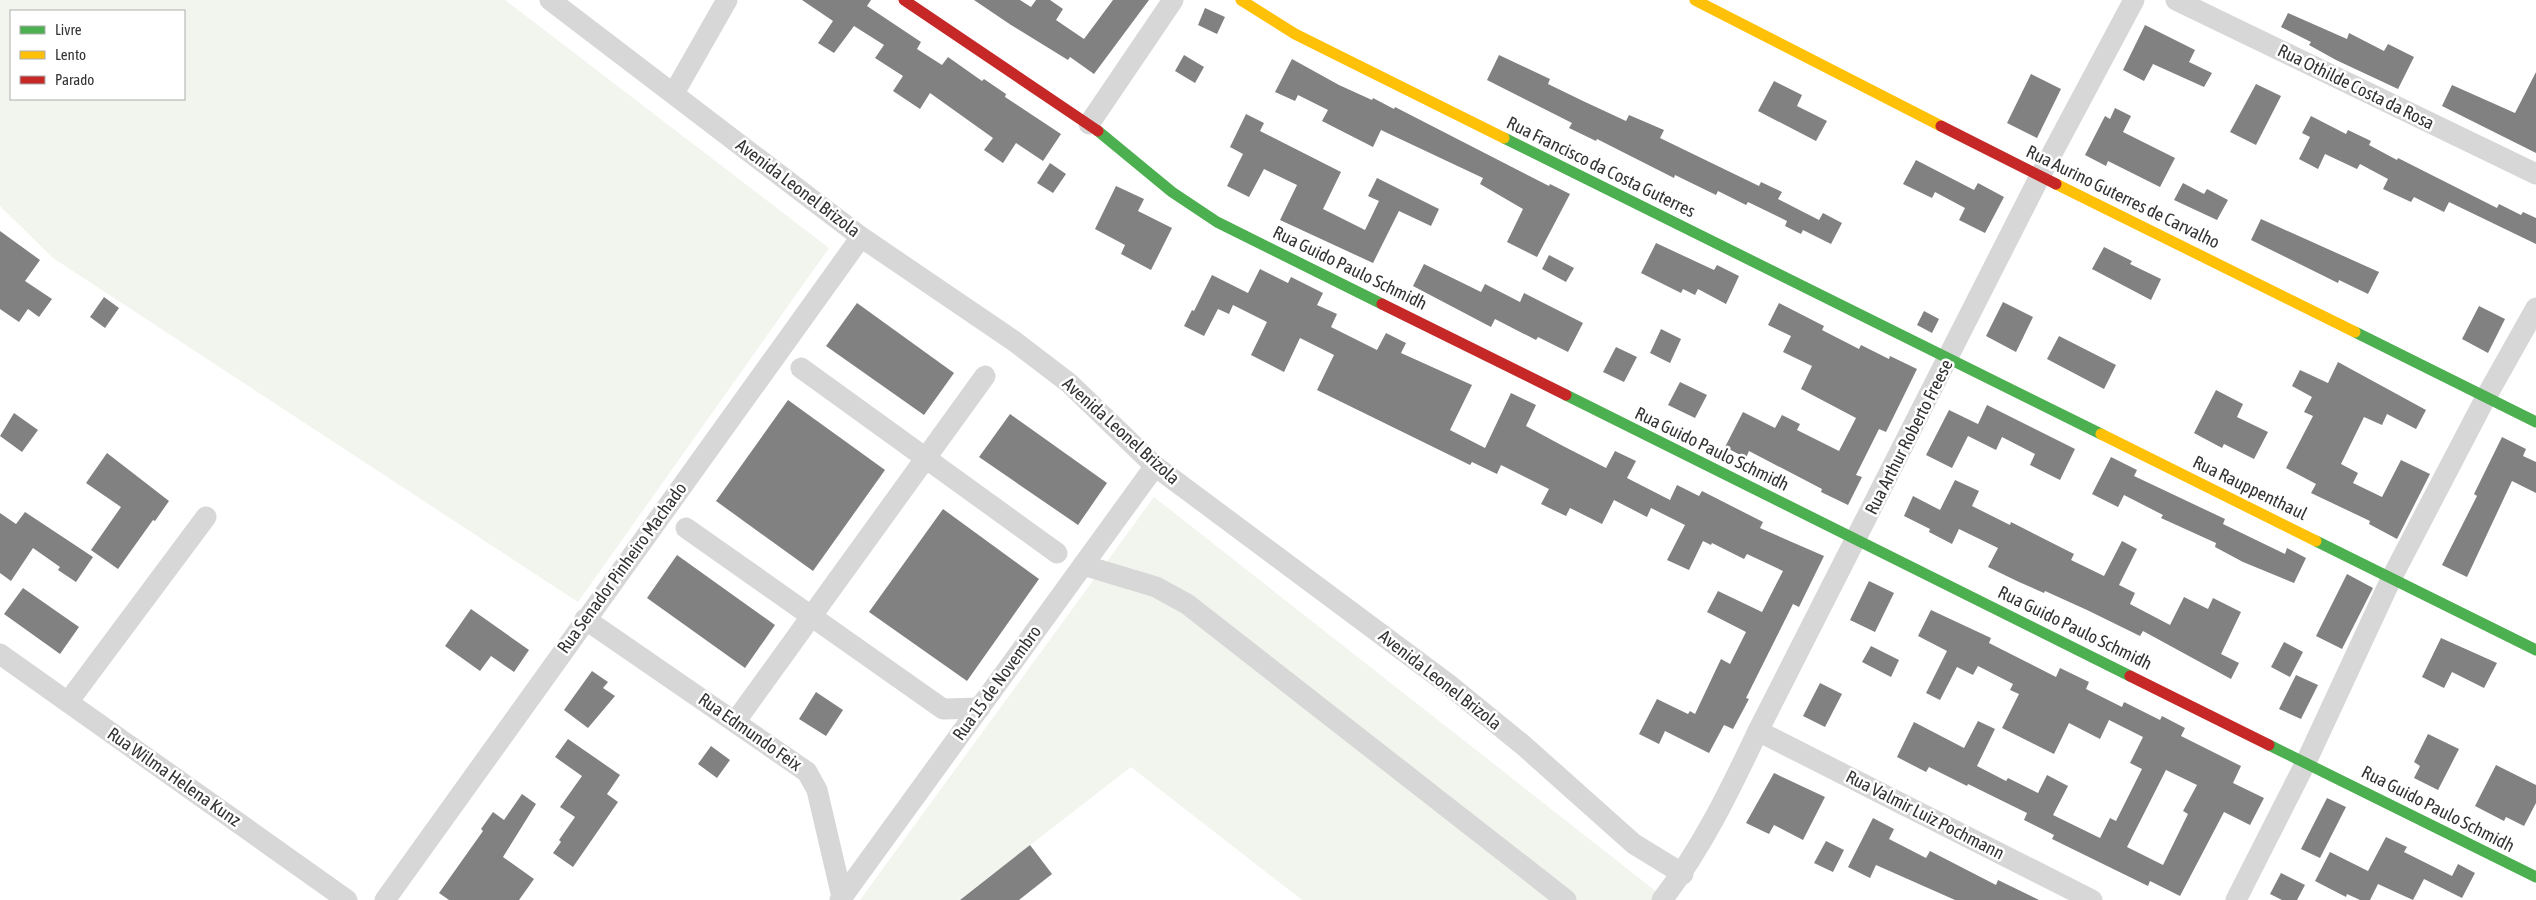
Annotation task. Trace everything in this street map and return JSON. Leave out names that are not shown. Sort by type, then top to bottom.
[{"type":"street","name":"Avenida Leonel Brizola","points":[[550,0],[861,237],[1014,341],[1069,383],[1154,466],[1448,684],[1523,745],[1634,844],[1683,874]]},
{"type":"street","points":[[674,93],[727,0]]},
{"type":"street","name":"Rua Guido Paulo Schmidh","points":[[904,0],[1089,124],[1172,192],[1217,222],[2536,877]]},
{"type":"street","points":[[1089,124],[1172,0]]},
{"type":"street","name":"Rua Francisco da Costa Guterres","points":[[1241,0],[1295,34],[1948,359]]},
{"type":"street","name":"Rua Aurino Guterres de Carvalho","points":[[1695,0],[2040,176],[2536,422]]},
{"type":"street","name":"Rua Arthur Roberto Freese","points":[[1662,900],[1683,874],[1717,816],[1758,731],[1857,540],[2040,176],[2134,0]]},
{"type":"street","name":"Rua Othilde Costa da Rosa","points":[[2176,0],[2536,174]]},
{"type":"street","name":"Rua Senador Pinheiro Machado","points":[[385,900],[861,237]]},
{"type":"street","points":[[2236,900],[2306,762],[2392,577],[2486,397],[2536,308]]},
{"type":"street","name":"Rua Rauppenthaul","points":[[1948,359],[2392,577],[2536,650]]},
{"type":"street","points":[[801,368],[1058,553]]},
{"type":"street","points":[[735,722],[985,376]]},
{"type":"street","name":"Rua 15 de Novembro","points":[[841,899],[1154,466]]},
{"type":"street","points":[[68,702],[206,517]]},
{"type":"street","points":[[686,528],[943,709],[980,708]]},
{"type":"street","points":[[1084,565],[1156,587],[1187,604],[1566,900]]},
{"type":"street","name":"Rua Edmundo Feix","points":[[585,619],[807,772],[817,790],[841,899]]},
{"type":"street","name":"Rua Wilma Helena Kunz","points":[[0,654],[347,900]]},
{"type":"street","name":"Rua Valmir Luiz Pochmann","points":[[1758,731],[2092,900]]},
{"type":"shaded area","points":[[0,0],[505,0],[829,248],[578,602],[53,258],[0,206]]},
{"type":"shaded area","points":[[1154,497],[1667,900],[1302,900],[1131,767],[959,900],[860,900]]},
{"type":"building","points":[[802,0],[871,0],[867,6],[921,42],[917,49],[942,65],[948,57],[982,81],[984,79],[1006,94],[1005,97],[1061,134],[1043,161],[1016,143],[1003,163],[984,150],[993,138],[930,93],[920,109],[893,91],[903,76],[875,58],[884,45],[854,26],[834,53],[818,43],[833,21]]},
{"type":"building","points":[[974,0],[1020,0],[1031,7],[1036,0],[1050,0],[1063,9],[1056,20],[1084,39],[1113,0],[1149,0],[1094,74],[1070,57],[1068,60]]},
{"type":"building","points":[[1205,8],[1225,17],[1217,34],[1198,25]]},
{"type":"building","points":[[2288,13],[2347,39],[2349,33],[2384,51],[2388,44],[2414,57],[2398,89],[2336,60],[2309,45],[2311,42],[2281,27]]},
{"type":"building","points":[[2145,25],[2195,50],[2189,62],[2212,73],[2204,87],[2153,64],[2144,81],[2123,70]]},
{"type":"building","points":[[1184,55],[1204,67],[1195,83],[1175,71]]},
{"type":"building","points":[[1499,55],[1550,79],[1548,84],[1626,121],[1629,115],[1664,130],[1660,138],[1759,186],[1761,182],[1782,192],[1778,199],[1819,220],[1823,213],[1842,223],[1831,244],[1803,230],[1801,234],[1785,226],[1787,221],[1748,202],[1746,205],[1718,191],[1716,195],[1675,175],[1674,178],[1597,139],[1596,141],[1569,128],[1572,123],[1487,80]]},
{"type":"building","points":[[1292,59],[1339,85],[1372,100],[1373,98],[1394,109],[1395,107],[1549,186],[1550,184],[1570,194],[1537,257],[1507,242],[1523,209],[1480,184],[1483,178],[1381,130],[1373,147],[1322,121],[1328,110],[1298,95],[1295,101],[1275,92]]},
{"type":"building","points":[[2536,72],[2536,153],[2442,106],[2452,85],[2515,113]]},
{"type":"building","points":[[2031,74],[2061,89],[2037,138],[2007,123]]},
{"type":"building","points":[[1774,81],[1802,95],[1797,106],[1827,121],[1816,141],[1758,111]]},
{"type":"building","points":[[2256,84],[2281,96],[2256,145],[2230,132]]},
{"type":"building","points":[[2115,108],[2131,116],[2123,132],[2175,158],[2160,187],[2108,161],[2106,166],[2085,155],[2105,116],[2110,119]]},
{"type":"building","points":[[1246,114],[1264,123],[1260,131],[1341,172],[1323,209],[1365,230],[1379,201],[1368,196],[1377,178],[1439,209],[1431,226],[1399,211],[1373,263],[1280,220],[1297,185],[1264,169],[1249,197],[1227,186],[1243,154],[1230,147]]},
{"type":"building","points":[[2311,116],[2346,134],[2348,130],[2371,141],[2369,145],[2397,160],[2398,158],[2497,208],[2499,204],[2521,215],[2523,212],[2536,218],[2536,244],[2449,202],[2444,212],[2414,197],[2411,202],[2383,189],[2388,179],[2360,164],[2357,169],[2325,154],[2318,169],[2299,159],[2310,137],[2302,133]]},
{"type":"building","points":[[1916,160],[1974,190],[1978,183],[2004,197],[1985,233],[1959,220],[1965,208],[1935,192],[1932,198],[1903,184]]},
{"type":"building","points":[[1050,163],[1066,174],[1053,193],[1037,183]]},
{"type":"building","points":[[2183,183],[2204,194],[2207,189],[2228,200],[2217,220],[2174,200]]},
{"type":"building","points":[[1116,186],[1144,199],[1138,211],[1172,228],[1151,270],[1121,254],[1125,245],[1095,229]]},
{"type":"building","points":[[2261,219],[2379,272],[2368,294],[2339,280],[2338,283],[2251,240]]},
{"type":"building","points":[[0,231],[40,260],[25,281],[52,299],[39,317],[28,309],[19,322],[0,309]]},
{"type":"building","points":[[1656,243],[1714,270],[1717,265],[1739,276],[1726,304],[1698,289],[1695,295],[1683,289],[1681,293],[1641,273]]},
{"type":"building","points":[[2104,247],[2132,261],[2130,264],[2161,279],[2151,300],[2092,269]]},
{"type":"building","points":[[1549,255],[1574,268],[1566,282],[1542,269]]},
{"type":"building","points":[[1424,264],[1481,292],[1485,284],[1520,302],[1524,293],[1583,323],[1568,352],[1538,337],[1536,340],[1495,319],[1491,327],[1413,286]]},
{"type":"building","points":[[1260,269],[1288,283],[1291,277],[1323,293],[1317,305],[1337,314],[1331,327],[1377,350],[1386,333],[1406,343],[1401,353],[1472,385],[1450,430],[1485,448],[1511,393],[1536,405],[1526,426],[1563,446],[1606,468],[1615,451],[1636,461],[1627,478],[1670,500],[1677,485],[1699,496],[1702,491],[1763,522],[1760,528],[1824,556],[1799,607],[1793,604],[1746,698],[1749,699],[1733,729],[1724,725],[1709,753],[1665,731],[1659,744],[1639,734],[1657,699],[1688,714],[1690,711],[1695,714],[1721,659],[1730,664],[1746,632],[1707,612],[1718,591],[1762,612],[1783,571],[1747,554],[1744,559],[1712,543],[1711,545],[1703,541],[1689,570],[1667,560],[1685,525],[1651,508],[1647,517],[1614,500],[1602,524],[1570,508],[1566,516],[1541,504],[1549,489],[1501,465],[1497,474],[1472,462],[1470,465],[1317,390],[1334,355],[1300,338],[1284,372],[1251,355],[1267,322],[1233,305],[1229,314],[1218,309],[1204,336],[1184,326],[1192,310],[1194,311],[1212,275],[1248,293]]},
{"type":"building","points":[[104,297],[119,308],[105,328],[90,317]]},
{"type":"building","points":[[2003,302],[2033,317],[2016,352],[1986,336]]},
{"type":"building","points":[[857,303],[954,373],[924,415],[826,346]]},
{"type":"building","points":[[1779,303],[1824,326],[1822,330],[1859,349],[1861,345],[1889,359],[1890,356],[1917,369],[1886,432],[1879,429],[1856,475],[1862,477],[1848,505],[1821,492],[1822,489],[1749,451],[1746,458],[1725,447],[1743,412],[1775,428],[1782,415],[1800,424],[1797,430],[1839,451],[1856,418],[1801,389],[1812,366],[1783,352],[1791,336],[1768,325]]},
{"type":"building","points":[[2479,306],[2505,319],[2488,353],[2462,339]]},
{"type":"building","points":[[1924,311],[1939,319],[1932,333],[1917,325]]},
{"type":"building","points":[[1661,329],[1681,339],[1670,363],[1650,353]]},
{"type":"building","points":[[2059,336],[2116,365],[2104,389],[2047,359]]},
{"type":"building","points":[[1616,347],[1637,357],[1624,382],[1603,372]]},
{"type":"building","points":[[2338,362],[2426,410],[2416,429],[2387,414],[2382,425],[2364,417],[2341,464],[2358,473],[2353,483],[2382,497],[2401,460],[2430,474],[2397,539],[2369,524],[2370,521],[2311,493],[2316,484],[2286,468],[2313,416],[2304,412],[2312,397],[2292,386],[2300,370],[2328,383]]},
{"type":"building","points":[[1680,382],[1707,395],[1695,418],[1668,405]]},
{"type":"building","points":[[2216,390],[2243,404],[2237,417],[2268,432],[2254,459],[2224,444],[2222,448],[2194,433]]},
{"type":"building","points":[[788,400],[885,470],[813,571],[716,501]]},
{"type":"building","points":[[1987,405],[2075,449],[2060,480],[2030,465],[2035,454],[2002,437],[1996,450],[1968,436],[1952,468],[1926,455],[1949,410],[1978,424]]},
{"type":"building","points":[[14,413],[38,430],[22,452],[0,436]]},
{"type":"building","points":[[1010,414],[1107,483],[1078,525],[979,457]]},
{"type":"building","points":[[2502,437],[2526,449],[2523,456],[2536,462],[2536,493],[2512,481],[2467,577],[2442,565],[2477,496],[2474,494]]},
{"type":"building","points":[[107,453],[169,501],[118,569],[91,550],[121,507],[86,483]]},
{"type":"building","points":[[2111,457],[2137,470],[2134,476],[2225,519],[2223,524],[2285,554],[2287,548],[2306,558],[2294,583],[2243,562],[2215,547],[2216,543],[2161,518],[2163,515],[2124,495],[2118,507],[2092,494]]},
{"type":"building","points":[[1955,480],[1979,491],[1972,506],[2010,525],[2011,522],[2074,554],[2071,560],[2104,576],[2122,541],[2137,549],[2119,585],[2135,593],[2130,604],[2170,625],[2184,597],[2208,609],[2213,598],[2241,612],[2221,654],[2239,663],[2231,679],[2143,631],[2140,636],[2087,610],[2045,591],[2044,593],[1988,567],[1998,548],[1959,529],[1952,544],[1929,532],[1930,529],[1904,516],[1913,496],[1940,510]]},
{"type":"building","points":[[943,509],[1039,579],[967,681],[869,612]]},
{"type":"building","points":[[25,512],[93,557],[76,582],[58,570],[60,567],[33,548],[11,581],[0,573],[0,513],[16,524]]},
{"type":"building","points":[[677,555],[775,625],[745,668],[647,598]]},
{"type":"building","points":[[2347,574],[2373,588],[2342,649],[2316,636]]},
{"type":"building","points":[[1869,581],[1894,593],[1875,632],[1850,620]]},
{"type":"building","points":[[23,588],[79,627],[60,654],[4,614]]},
{"type":"building","points":[[471,609],[529,650],[514,672],[491,656],[480,671],[445,646]]},
{"type":"building","points":[[1931,610],[1991,638],[1989,643],[2056,677],[2060,668],[2089,682],[2086,689],[2122,707],[2124,702],[2160,720],[2162,716],[2185,728],[2181,736],[2241,766],[2233,783],[2264,798],[2250,825],[2224,812],[2180,896],[2150,881],[2148,886],[2052,839],[2054,835],[2024,820],[2027,813],[1929,767],[1926,772],[1897,757],[1914,722],[1964,748],[1978,721],[1995,729],[1977,766],[2006,781],[2008,778],[2038,793],[2047,775],[2068,786],[2053,815],[2100,838],[2110,818],[2116,821],[2142,769],[2130,763],[2143,737],[2109,720],[2100,739],[2069,723],[2054,754],[2002,728],[2019,694],[2010,690],[2013,684],[1978,666],[1973,675],[1957,667],[1940,700],[1926,693],[1947,651],[1918,636]],"holes":[[[2166,770],[2197,785],[2183,811],[2188,814],[2163,865],[2127,847]]]},
{"type":"building","points":[[2441,638],[2497,663],[2484,688],[2452,672],[2444,688],[2422,677]]},
{"type":"building","points":[[2284,642],[2303,652],[2290,677],[2271,667]]},
{"type":"building","points":[[1871,646],[1899,660],[1891,677],[1862,662]]},
{"type":"building","points":[[592,671],[608,682],[603,688],[615,696],[588,728],[564,710]]},
{"type":"building","points":[[2296,675],[2318,685],[2301,719],[2279,709]]},
{"type":"building","points":[[1820,683],[1842,694],[1825,727],[1803,716]]},
{"type":"building","points":[[816,692],[843,710],[826,736],[799,719]]},
{"type":"building","points":[[2428,734],[2459,749],[2438,790],[2414,778],[2420,766],[2414,762]]},
{"type":"building","points":[[568,739],[620,775],[607,794],[618,802],[573,867],[553,853],[561,842],[559,840],[575,817],[560,807],[582,776],[555,757]]},
{"type":"building","points":[[711,746],[730,760],[717,778],[698,764]]},
{"type":"building","points":[[2496,765],[2536,785],[2536,803],[2524,826],[2506,817],[2504,821],[2475,806]]},
{"type":"building","points":[[1774,773],[1825,797],[1803,840],[1774,825],[1769,834],[1746,823]]},
{"type":"building","points":[[522,794],[536,804],[503,857],[534,879],[519,900],[449,900],[439,893],[483,831],[481,829],[493,812],[504,820]]},
{"type":"building","points":[[2327,798],[2346,807],[2320,858],[2301,849]]},
{"type":"building","points":[[1873,818],[1894,829],[1889,839],[1926,858],[1930,851],[1996,885],[1998,880],[2039,900],[1955,900],[1876,865],[1870,878],[1848,867]]},
{"type":"building","points":[[2386,837],[2407,847],[2404,852],[2452,876],[2458,864],[2475,873],[2462,898],[2424,879],[2413,900],[2378,884],[2370,900],[2360,900],[2347,894],[2346,897],[2315,881],[2330,852],[2368,871]]},
{"type":"building","points":[[1826,841],[1844,850],[1833,872],[1814,863]]},
{"type":"building","points":[[1030,845],[1052,874],[1019,900],[960,900]]},
{"type":"building","points":[[2281,873],[2305,885],[2297,900],[2282,900],[2270,894]]},
{"type":"traffic: fast","points":[[1098,131],[1172,192],[1217,222],[1382,304]]},
{"type":"traffic: fast","points":[[1504,138],[2101,434]]},
{"type":"traffic: fast","points":[[2355,332],[2536,422]]},
{"type":"traffic: fast","points":[[1566,395],[2130,676]]},
{"type":"traffic: fast","points":[[2316,541],[2536,650]]},
{"type":"traffic: fast","points":[[2269,745],[2536,877]]},
{"type":"traffic: slow","points":[[1241,0],[1295,34],[1504,138]]},
{"type":"traffic: slow","points":[[1695,0],[1941,126]]},
{"type":"traffic: slow","points":[[2056,184],[2355,332]]},
{"type":"traffic: slow","points":[[2101,434],[2316,541]]},
{"type":"traffic: jam","points":[[904,0],[1098,131]]},
{"type":"traffic: jam","points":[[1941,126],[2056,184]]},
{"type":"traffic: jam","points":[[1382,304],[1566,395]]},
{"type":"traffic: jam","points":[[2130,676],[2269,745]]}]
